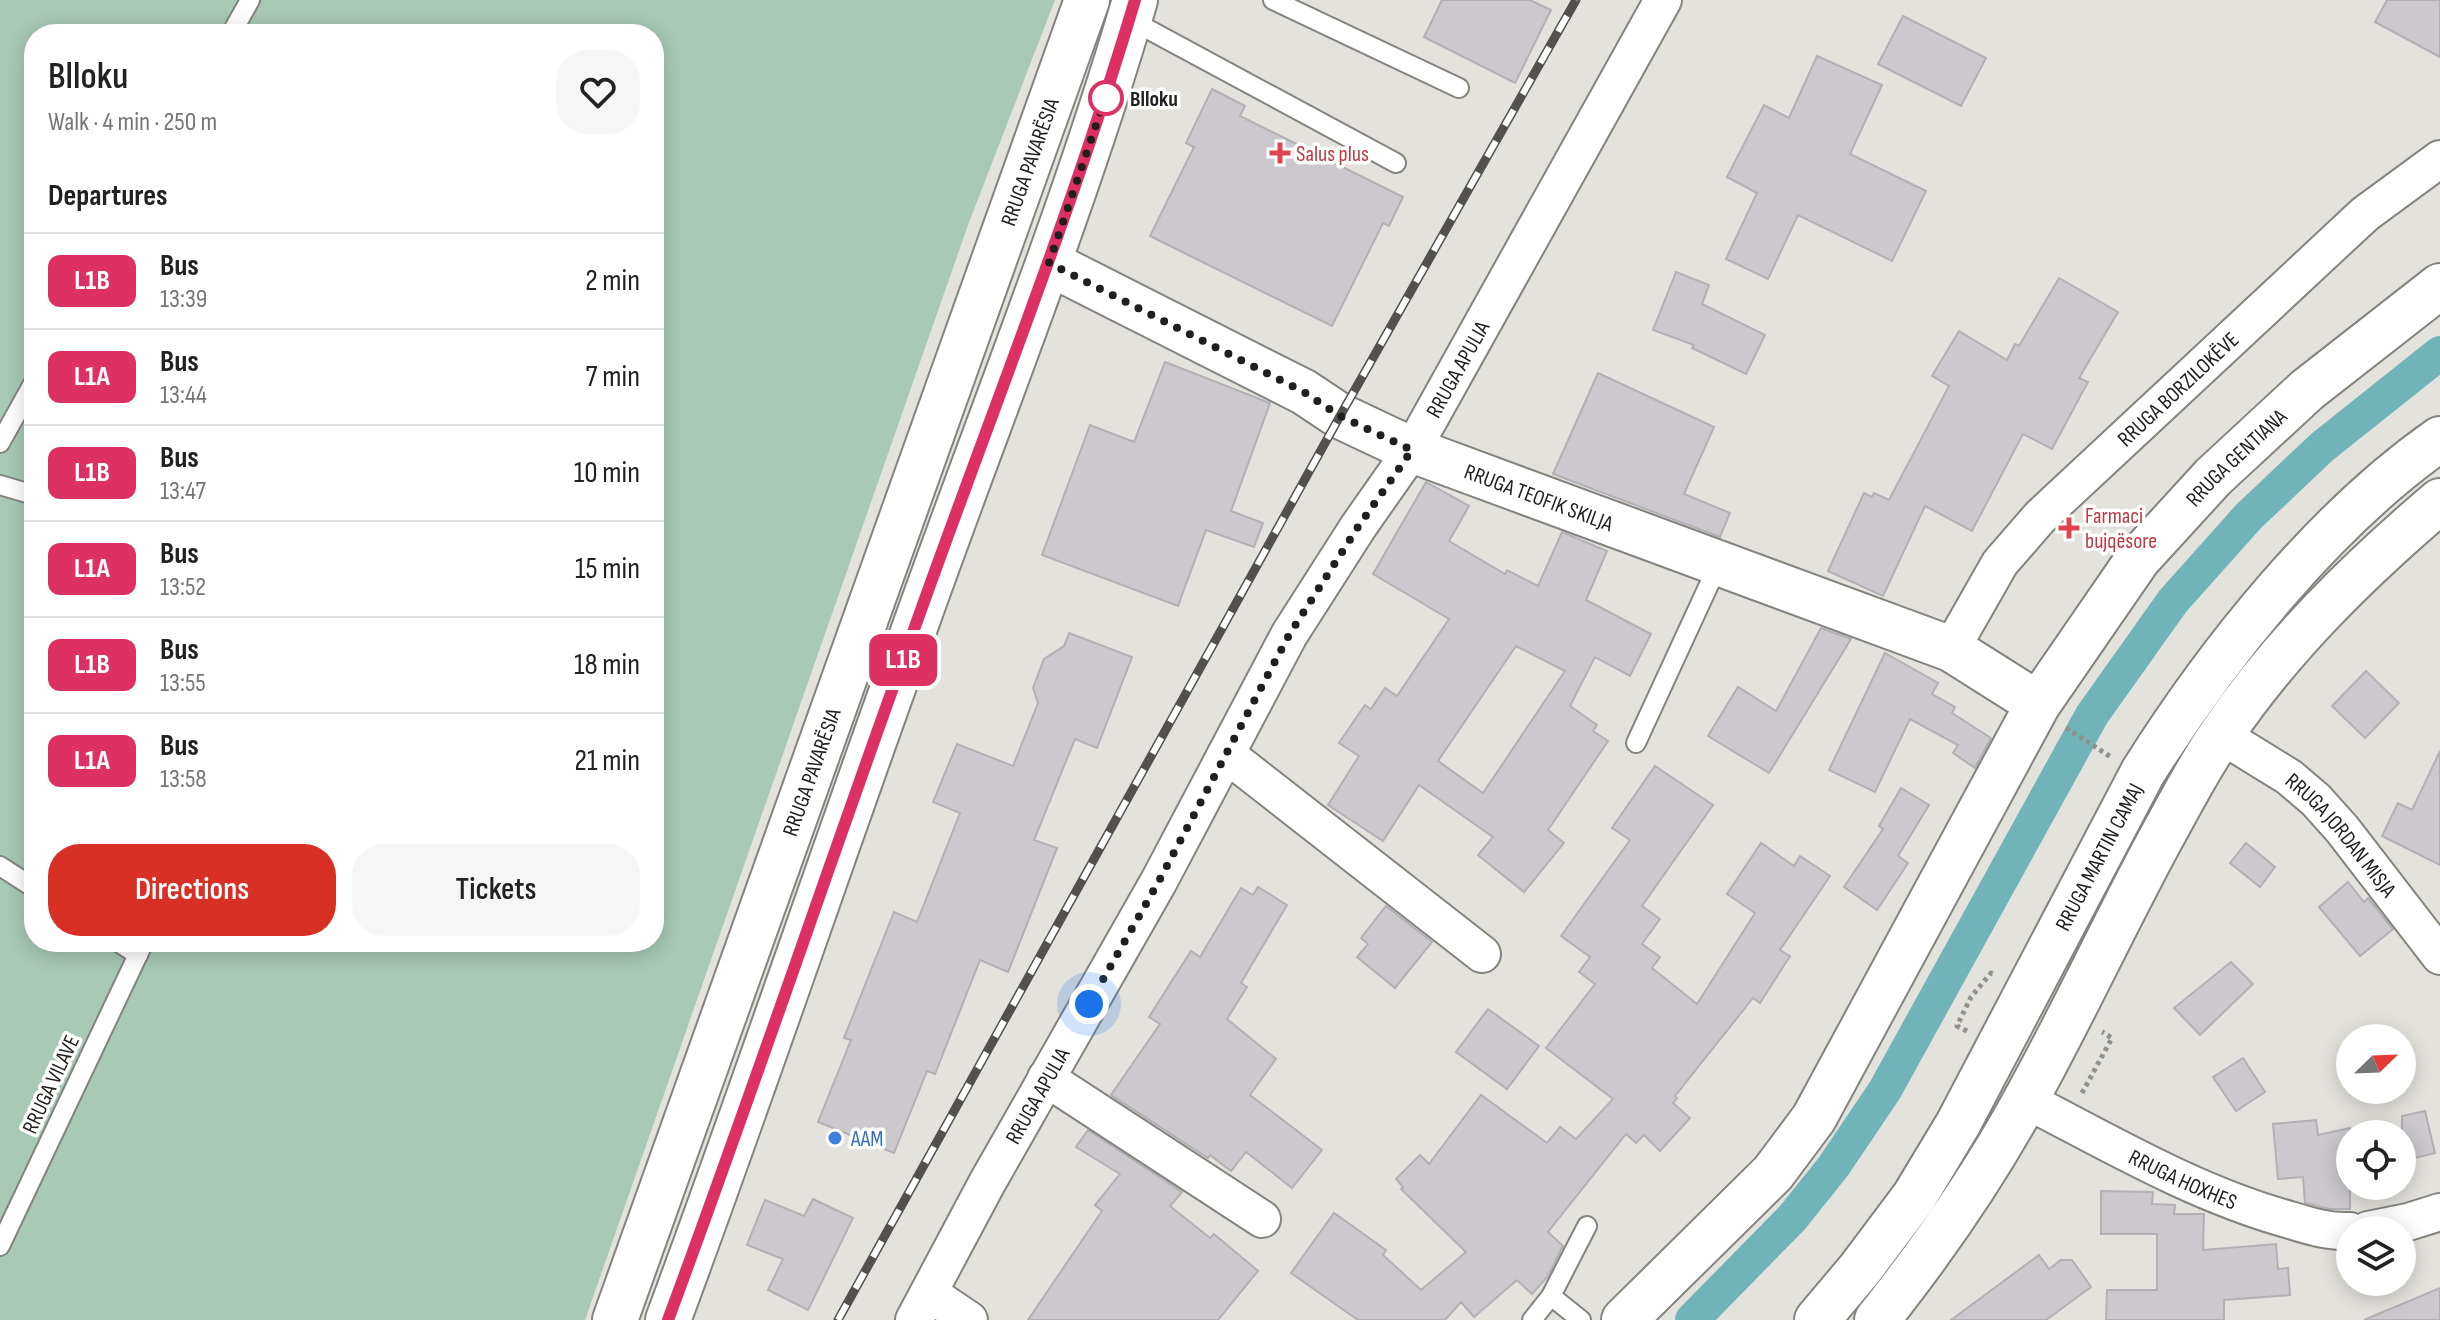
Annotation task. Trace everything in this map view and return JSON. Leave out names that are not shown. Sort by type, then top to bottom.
[{"type":"main road","name":"RRUGA PAVARËSIA","points":[[615,1320],[1087,0]]},
{"type":"main road","points":[[668,1320],[916,623],[1049,263],[1132,9]]},
{"type":"main road","name":"RRUGA TEOFIK SKILJA","points":[[1049,263],[1304,392],[1340,416],[1412,450],[1951,649],[2051,715]]},
{"type":"main road","name":"RRUGA GENTIANA","points":[[1624,1320],[1773,1173],[1814,1118],[2051,715],[2138,559],[2213,477],[2307,390],[2440,286]]},
{"type":"main road","name":"RRUGA MARTIN CAMAJ","points":[[1817,1320],[1914,1197],[1958,1124],[2143,772],[2172,725],[2218,662],[2317,548],[2371,494],[2440,439]]},
{"type":"main road","name":"RRUGA MARTIN CAMAJ","points":[[1877,1320],[1983,1170],[2026,1100],[2117,920],[2221,735],[2291,644],[2338,593],[2440,501]]},
{"type":"street","name":"RRUGA APULIA","points":[[922,1307],[1046,1078],[1159,881],[1289,635],[1412,450],[1663,0]]},
{"type":"street","name":"RRUGA BORZILOKËVE","points":[[1951,649],[2000,563],[2040,517],[2365,214],[2440,159]]},
{"type":"street","name":"RRUGA JORDAN MISJA","points":[[2221,735],[2289,777],[2316,800],[2440,956]]},
{"type":"street","points":[[1226,754],[1482,954]]},
{"type":"street","points":[[1046,1078],[1262,1219]]},
{"type":"street","name":"RRUGA HOXHES","points":[[2026,1100],[2172,1175],[2263,1213],[2317,1228],[2336,1230]]},
{"type":"street","points":[[2416,1220],[2440,1212]]},
{"type":"street","points":[[922,1307],[969,1320]]},
{"type":"lane","points":[[237,24],[250,0]]},
{"type":"lane","points":[[1273,0],[1459,88]]},
{"type":"lane","points":[[1132,9],[1396,163]]},
{"type":"lane","points":[[0,443],[24,400]]},
{"type":"lane","points":[[0,485],[24,492]]},
{"type":"lane","points":[[1636,743],[1719,563]]},
{"type":"lane","points":[[0,866],[24,882]]},
{"type":"lane","name":"RRUGA VILAVE","points":[[0,1246],[139,952]]},
{"type":"lane","points":[[1532,1320],[1551,1296],[1587,1226]]},
{"type":"lane","points":[[1551,1296],[1581,1320]]},
{"type":"path","points":[[2051,715],[2116,760]]},
{"type":"green space","points":[[0,0],[1055,0],[968,225],[585,1320],[0,1320]]},
{"type":"building","points":[[1442,0],[1530,0],[1551,10],[1515,83],[1424,37]]},
{"type":"building","points":[[2387,0],[2440,0],[2440,57],[2375,22]]},
{"type":"building","points":[[1903,16],[1986,58],[1961,106],[1878,64]]},
{"type":"building","points":[[1817,56],[1882,85],[1850,154],[1926,191],[1892,261],[1798,215],[1768,279],[1726,259],[1757,193],[1727,177],[1764,105],[1789,118]]},
{"type":"building","points":[[1212,89],[1245,106],[1240,116],[1403,197],[1389,226],[1383,223],[1332,326],[1150,236],[1194,147],[1186,143]]},
{"type":"building","points":[[1676,272],[1709,285],[1702,304],[1765,335],[1746,374],[1692,348],[1694,345],[1653,330]]},
{"type":"building","points":[[2059,278],[2118,312],[2079,378],[2088,382],[2052,449],[2023,434],[1972,531],[1925,506],[1883,596],[1828,571],[1864,493],[1872,497],[1874,493],[1889,500],[1949,386],[1932,376],[1959,331],[2007,360],[2015,344],[2019,346]]},
{"type":"building","points":[[1165,362],[1270,403],[1231,511],[1263,523],[1254,547],[1206,530],[1178,606],[1042,555],[1090,425],[1134,442]]},
{"type":"building","points":[[1598,373],[1714,427],[1684,494],[1730,513],[1720,537],[1553,474]]},
{"type":"building","points":[[1426,482],[1469,506],[1449,541],[1505,574],[1507,570],[1538,586],[1562,532],[1607,551],[1586,600],[1651,634],[1630,676],[1595,657],[1570,706],[1597,725],[1593,731],[1608,741],[1548,830],[1564,843],[1524,892],[1478,855],[1493,837],[1419,785],[1383,841],[1328,805],[1359,756],[1339,743],[1365,705],[1371,709],[1385,688],[1397,696],[1449,619],[1373,574]],"holes":[[[1516,646],[1565,671],[1483,793],[1438,761]]]},
{"type":"building","points":[[1821,628],[1851,639],[1769,773],[1708,736],[1738,687],[1776,711]]},
{"type":"building","points":[[1069,633],[1132,657],[1097,748],[1075,739],[1034,840],[1057,848],[1008,972],[980,960],[935,1074],[927,1071],[894,1153],[818,1122],[851,1040],[844,1038],[894,912],[917,922],[960,813],[933,802],[957,744],[1013,766],[1038,703],[1033,688],[1044,659],[1064,646]]},
{"type":"building","points":[[1885,653],[1938,683],[1932,694],[1955,707],[1952,713],[1991,738],[1975,768],[1953,753],[1958,745],[1910,719],[1875,792],[1829,770]]},
{"type":"building","points":[[2366,671],[2399,703],[2365,738],[2332,706]]},
{"type":"building","points":[[2440,751],[2440,865],[2382,836],[2398,803],[2412,810]]},
{"type":"building","points":[[1655,766],[1713,805],[1642,906],[1660,919],[1642,944],[1660,957],[1652,968],[1697,1004],[1755,913],[1727,894],[1761,843],[1794,866],[1800,856],[1830,876],[1780,950],[1790,956],[1760,1003],[1753,998],[1675,1096],[1677,1098],[1673,1103],[1690,1118],[1660,1151],[1644,1135],[1636,1143],[1626,1134],[1548,1232],[1563,1246],[1548,1276],[1532,1294],[1517,1280],[1474,1317],[1461,1302],[1445,1320],[1358,1320],[1291,1273],[1334,1213],[1386,1250],[1383,1255],[1421,1290],[1466,1252],[1401,1189],[1403,1187],[1396,1179],[1420,1155],[1429,1164],[1481,1095],[1547,1143],[1560,1127],[1576,1139],[1613,1099],[1546,1048],[1595,984],[1579,972],[1590,957],[1561,936],[1630,840],[1612,828]]},
{"type":"building","points":[[1901,788],[1929,805],[1898,856],[1908,863],[1877,910],[1844,887],[1883,829],[1879,826]]},
{"type":"building","points":[[2246,843],[2275,867],[2260,887],[2230,863]]},
{"type":"building","points":[[2348,882],[2364,902],[2368,898],[2393,929],[2360,956],[2319,907]]},
{"type":"building","points":[[1258,887],[1287,905],[1241,983],[1247,987],[1227,1019],[1276,1059],[1250,1095],[1322,1150],[1292,1188],[1246,1152],[1231,1171],[1111,1095],[1160,1024],[1149,1017],[1191,951],[1200,957],[1241,888],[1253,895]]},
{"type":"building","points":[[1386,906],[1432,942],[1395,988],[1357,957],[1368,944],[1361,938]]},
{"type":"building","points":[[2231,962],[2253,984],[2200,1035],[2174,1008]]},
{"type":"building","points":[[1488,1009],[1539,1046],[1507,1089],[1456,1052]]},
{"type":"building","points":[[2243,1058],[2265,1092],[2236,1111],[2213,1077]]},
{"type":"building","points":[[2425,1111],[2435,1153],[2416,1158],[2416,1120],[2402,1120],[2402,1116]]},
{"type":"building","points":[[2316,1120],[2318,1135],[2336,1131],[2336,1200],[2350,1200],[2350,1209],[2330,1209],[2305,1203],[2303,1177],[2278,1179],[2273,1124]]},
{"type":"building","points":[[1088,1130],[1182,1192],[1170,1206],[1210,1238],[1214,1234],[1258,1271],[1218,1320],[1028,1320],[1102,1211],[1095,1205],[1120,1174],[1076,1147]]},
{"type":"building","points":[[2101,1191],[2153,1192],[2152,1204],[2175,1205],[2174,1214],[2204,1214],[2203,1250],[2276,1244],[2278,1269],[2288,1268],[2290,1295],[2224,1300],[2224,1320],[2106,1320],[2107,1290],[2157,1290],[2157,1234],[2101,1234]]},
{"type":"building","points":[[813,1199],[853,1218],[808,1310],[768,1290],[783,1259],[747,1245],[765,1200],[804,1216]]},
{"type":"building","points":[[2039,1255],[2049,1269],[2061,1260],[2072,1260],[2091,1287],[2046,1320],[1951,1320]]},
{"type":"building","points":[[2440,1288],[2440,1320],[2364,1320]]},
{"type":"waterway","points":[[1692,1320],[1793,1217],[1833,1167],[1885,1090],[2092,715],[2173,601],[2249,516],[2322,447],[2440,353]]},
{"type":"railway","points":[[838,1320],[1340,416],[1576,0]]},
{"type":"bus line","name":"L1B","points":[[668,1320],[916,623],[1049,263],[1135,0]]},
{"type":"place","name":"Blloku","points":[[1106,98]]},
{"type":"place","name":"Salus plus","points":[[1280,153]]},
{"type":"place","name":"Farmaci bujqësore","points":[[2069,528]]},
{"type":"place","name":"AAM","points":[[835,1138]]},
{"type":"route","points":[[1089,1004],[1159,881],[1289,635],[1412,450],[1340,416],[1304,392],[1049,263],[1109,87],[1106,98]]}]
